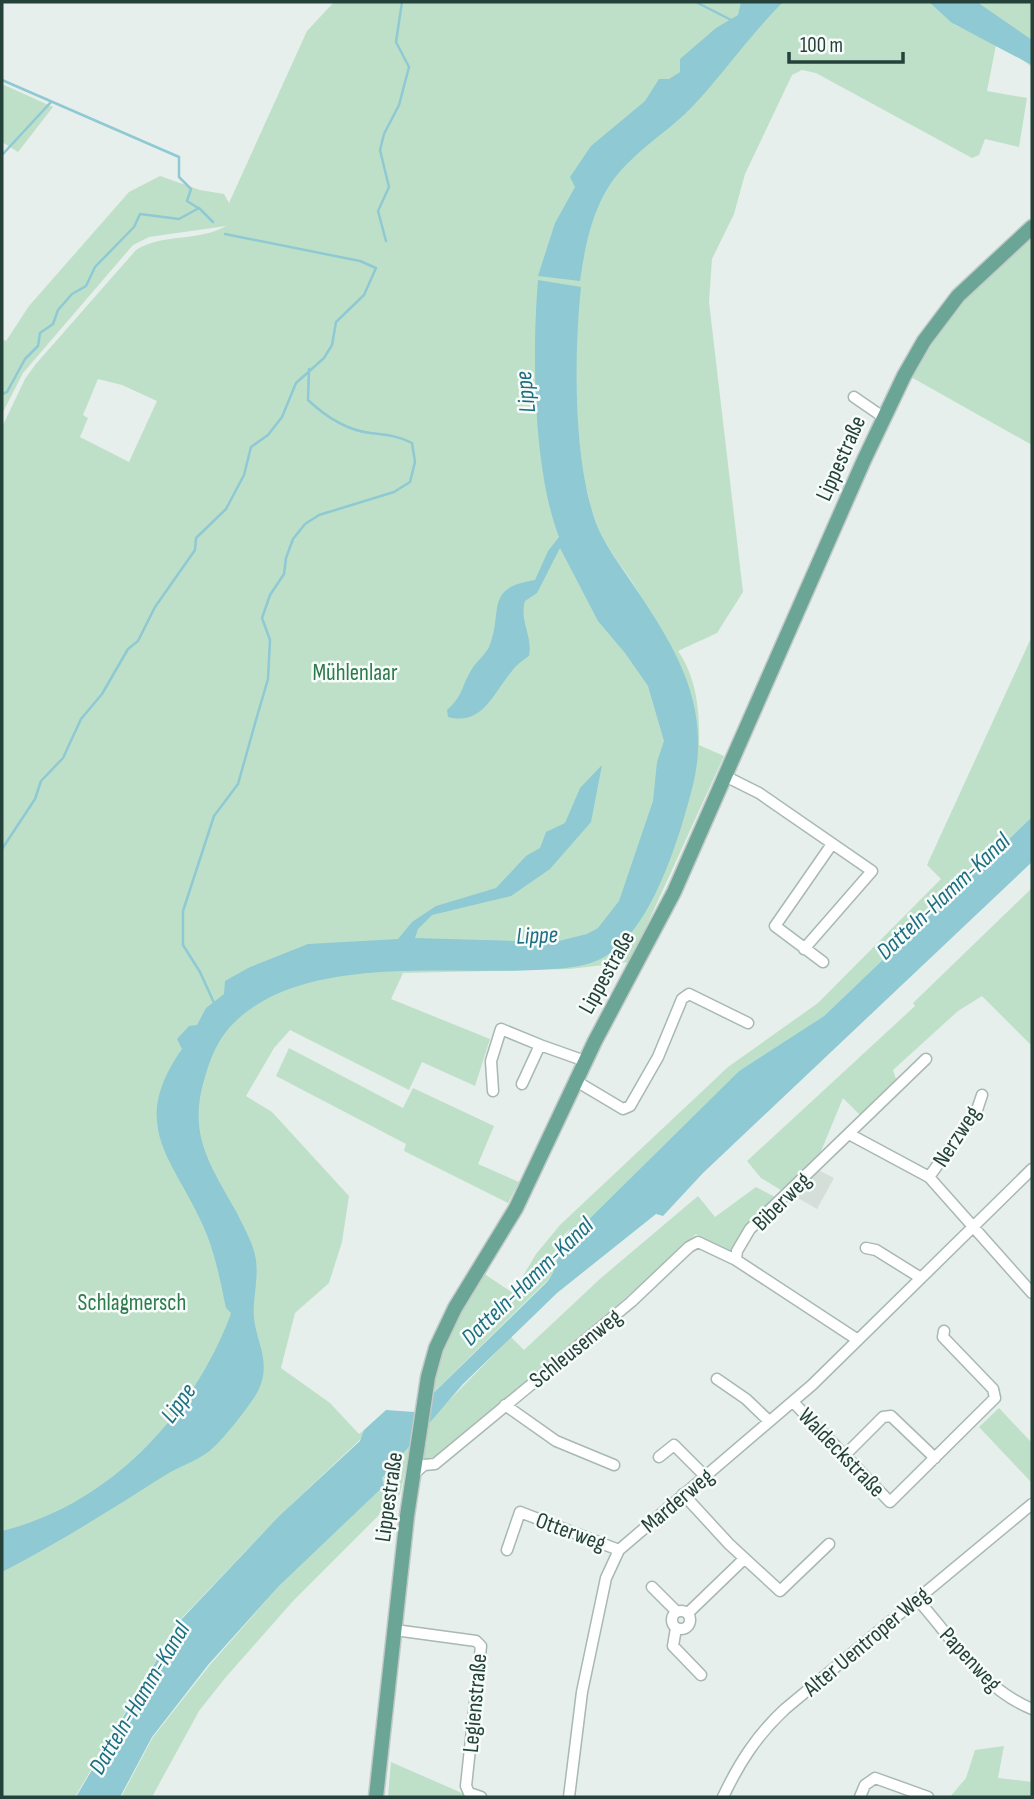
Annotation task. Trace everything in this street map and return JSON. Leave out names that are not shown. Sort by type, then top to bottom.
[{"type":"main road","name":"Lippestraße","points":[[376,1797],[425,1392],[432,1359],[447,1324],[516,1208],[585,1061],[674,892],[883,417],[915,357],[946,311],[981,273],[1032,227]]},
{"type":"street","points":[[854,397],[883,417]]},
{"type":"street","points":[[725,776],[759,793],[872,872],[804,948]]},
{"type":"street","points":[[823,962],[775,926],[832,844]]},
{"type":"street","points":[[576,1082],[623,1108],[631,1107],[658,1057],[682,999],[689,994],[748,1023]]},
{"type":"street","points":[[493,1091],[491,1061],[500,1029],[585,1061]]},
{"type":"street","points":[[522,1084],[540,1045]]},
{"type":"street","name":"Biberweg","points":[[736,1260],[737,1251],[750,1229],[926,1059]]},
{"type":"street","name":"Nerzweg","points":[[929,1177],[977,1110],[982,1095]]},
{"type":"street","points":[[849,1134],[929,1177],[1032,1293]]},
{"type":"street","name":"Marderweg","points":[[569,1797],[582,1692],[606,1578],[619,1550],[793,1402],[1032,1169]]},
{"type":"street","name":"Schleusenweg","points":[[415,1473],[424,1465],[435,1464],[631,1302],[689,1247],[704,1242],[736,1260]]},
{"type":"street","points":[[866,1248],[876,1250],[921,1278]]},
{"type":"street","points":[[736,1260],[858,1340]]},
{"type":"street","points":[[845,1455],[883,1417],[891,1416],[935,1458],[995,1396],[943,1337],[944,1331]]},
{"type":"street","points":[[718,1379],[746,1399],[769,1421]]},
{"type":"street","name":"Waldeckstraße","points":[[793,1402],[890,1502],[935,1458]]},
{"type":"street","points":[[505,1405],[521,1419],[556,1441],[614,1465]]},
{"type":"street","points":[[659,1457],[674,1445],[705,1476]]},
{"type":"street","points":[[683,1493],[744,1559],[779,1591],[829,1544]]},
{"type":"street","name":"Alter Uentroper Weg","points":[[723,1797],[741,1760],[770,1723],[1032,1504]]},
{"type":"street","name":"Otterweg","points":[[507,1550],[520,1512],[619,1550]]},
{"type":"street","points":[[652,1587],[676,1612],[688,1613],[744,1559]]},
{"type":"street","name":"Papenweg","points":[[917,1599],[988,1682],[1016,1703],[1032,1709]]},
{"type":"street","points":[[676,1612],[672,1618],[676,1628],[673,1646],[701,1675]]},
{"type":"street","points":[[676,1628],[683,1629],[690,1624],[688,1613]]},
{"type":"street","name":"Legienstraße","points":[[395,1630],[476,1640],[481,1646],[466,1786],[470,1793],[481,1797]]},
{"type":"street","points":[[860,1797],[865,1785],[876,1779],[928,1797]]},
{"type":"shaded area","points":[[816,1169],[834,1178],[817,1209],[791,1194]]},
{"type":"green space","points":[[334,2],[929,2],[955,25],[996,45],[987,91],[1027,98],[1019,147],[985,139],[979,155],[972,158],[816,73],[802,70],[792,75],[745,174],[734,214],[712,259],[709,302],[743,592],[717,633],[678,651],[696,696],[699,745],[724,756],[630,962],[569,969],[403,973],[391,999],[490,1039],[475,1086],[422,1062],[409,1090],[290,1030],[274,1048],[246,1096],[272,1112],[349,1196],[342,1242],[329,1283],[295,1313],[281,1368],[330,1403],[359,1434],[364,1430],[365,1435],[279,1516],[179,1621],[75,1797],[2,1797],[2,427],[25,379],[35,365],[136,250],[158,241],[204,234],[226,226],[149,237],[133,245],[23,373],[2,414],[2,339],[6,341],[29,306],[129,192],[160,176],[200,190],[224,194],[229,203],[307,31]],"holes":[[[579,306],[577,416],[587,493],[577,448],[574,321]],[[98,379],[122,385],[157,401],[129,462],[80,437],[88,418],[83,415]],[[590,503],[606,544],[643,601],[598,538]]]},
{"type":"green space","points":[[941,2],[1032,2],[1032,67]]},
{"type":"green space","points":[[2,84],[53,107],[18,152],[2,142]]},
{"type":"green space","points":[[1032,238],[1032,445],[911,377],[936,338],[965,301],[997,267]]},
{"type":"green space","points":[[1032,636],[1032,817],[824,1016],[739,1071],[578,1230],[570,1229],[564,1235],[555,1273],[426,1400],[440,1344],[480,1271],[513,1293],[536,1254],[560,1225],[728,1067],[818,1003],[941,879],[927,865]]},
{"type":"green space","points":[[1032,888],[1032,1046],[982,996],[958,1011],[893,1070],[897,1082],[862,1117],[843,1098],[817,1161],[784,1192],[761,1178],[747,1161],[915,1006],[913,1003]]},
{"type":"green space","points":[[289,1048],[403,1108],[413,1088],[494,1126],[478,1164],[519,1182],[508,1203],[404,1151],[406,1144],[276,1076]]},
{"type":"green space","points":[[756,1187],[775,1197],[730,1254],[696,1234],[630,1294],[434,1457],[423,1460],[427,1441],[422,1431],[511,1337],[524,1350],[601,1278],[698,1196],[715,1217]]},
{"type":"green space","points":[[999,1408],[1032,1443],[1031,1482],[979,1427]]},
{"type":"green space","points":[[411,1444],[400,1494],[294,1600],[226,1677],[199,1711],[152,1797],[121,1797],[153,1737],[209,1666],[279,1586],[384,1486],[382,1478]]},
{"type":"green space","points":[[1004,1746],[998,1778],[1032,1782],[1032,1797],[950,1797],[966,1778],[975,1750]]},
{"type":"green space","points":[[391,1762],[471,1797],[388,1797]]},
{"type":"water","points":[[741,2],[783,2],[692,107],[616,176],[594,218],[580,281],[538,276],[555,223],[575,187],[570,177],[591,146],[645,101],[659,79],[669,79],[680,72],[680,59],[716,28],[738,15]]},
{"type":"water","points":[[929,2],[977,2],[1032,40],[1032,65],[952,23]]},
{"type":"water","points":[[538,280],[581,287],[577,407],[588,497],[604,540],[677,657],[694,706],[698,732],[692,789],[665,872],[645,913],[633,930],[611,953],[591,963],[569,968],[415,971],[331,978],[292,988],[258,1004],[229,1028],[217,1045],[205,1077],[200,1097],[200,1133],[210,1164],[245,1228],[255,1255],[257,1271],[254,1319],[264,1370],[259,1389],[238,1419],[209,1451],[2,1572],[2,1531],[41,1518],[77,1501],[110,1479],[141,1452],[168,1423],[192,1390],[229,1319],[231,1313],[226,1308],[207,1235],[171,1165],[157,1124],[158,1102],[166,1077],[182,1049],[177,1039],[189,1026],[197,1025],[206,1008],[224,994],[225,981],[248,968],[308,944],[398,939],[412,922],[436,906],[496,888],[526,856],[540,848],[546,832],[565,823],[580,788],[602,765],[591,822],[550,869],[511,896],[432,915],[418,929],[415,938],[555,942],[587,934],[598,928],[619,901],[653,801],[657,762],[664,741],[648,686],[598,621],[560,548],[537,593],[525,601],[529,656],[516,667],[479,712],[460,719],[448,717],[447,710],[457,700],[472,669],[489,647],[502,595],[519,584],[535,580],[548,551],[559,537],[544,479],[536,411]]},
{"type":"water","name":"Datteln-Hamm-Kanal","points":[[1032,817],[1032,862],[703,1173],[663,1216],[656,1214],[557,1293],[463,1384],[382,1478],[384,1486],[279,1586],[208,1665],[152,1737],[120,1797],[76,1797],[179,1622],[279,1516],[360,1441],[364,1430],[386,1410],[414,1412],[546,1283],[571,1229],[578,1230],[739,1071],[824,1016]]},
{"type":"waterway","points":[[386,241],[378,211],[389,187],[380,150],[384,134],[399,105],[409,67],[396,42],[402,2]]},
{"type":"waterway","points":[[696,2],[733,21]]},
{"type":"waterway","points":[[2,80],[179,157],[179,177],[191,189],[187,201],[198,208]]},
{"type":"waterway","points":[[2,155],[51,102]]},
{"type":"waterway","points":[[2,394],[7,392],[25,359],[38,346],[40,333],[53,324],[58,310],[72,294],[86,286],[95,267],[134,227],[140,214],[179,219],[199,208],[213,222]]},
{"type":"waterway","points":[[2,849],[35,799],[41,781],[63,758],[81,719],[102,694],[128,649],[138,641],[155,607],[195,550],[196,538],[226,509],[244,475],[251,447],[268,435],[282,417],[296,383],[324,358],[332,345],[336,322],[364,295],[376,268],[360,261],[225,234]]},
{"type":"waterway","points":[[215,1005],[200,972],[183,945],[183,911],[214,816],[238,784],[268,679],[270,640],[262,618],[270,595],[284,574],[293,539],[305,524],[319,515],[394,492],[410,482],[415,462],[412,443],[396,437],[353,429],[329,417],[308,400],[309,369]]},
{"type":"water label","name":"Lippe","points":[[525,392]]},
{"type":"water label","name":"Lippe","points":[[537,935]]},
{"type":"water label","name":"Lippe","points":[[178,1403]]},
{"type":"park label","name":"Mühlenlaar","points":[[355,672]]},
{"type":"park label","name":"Schlagmersch","points":[[132,1302]]}]
